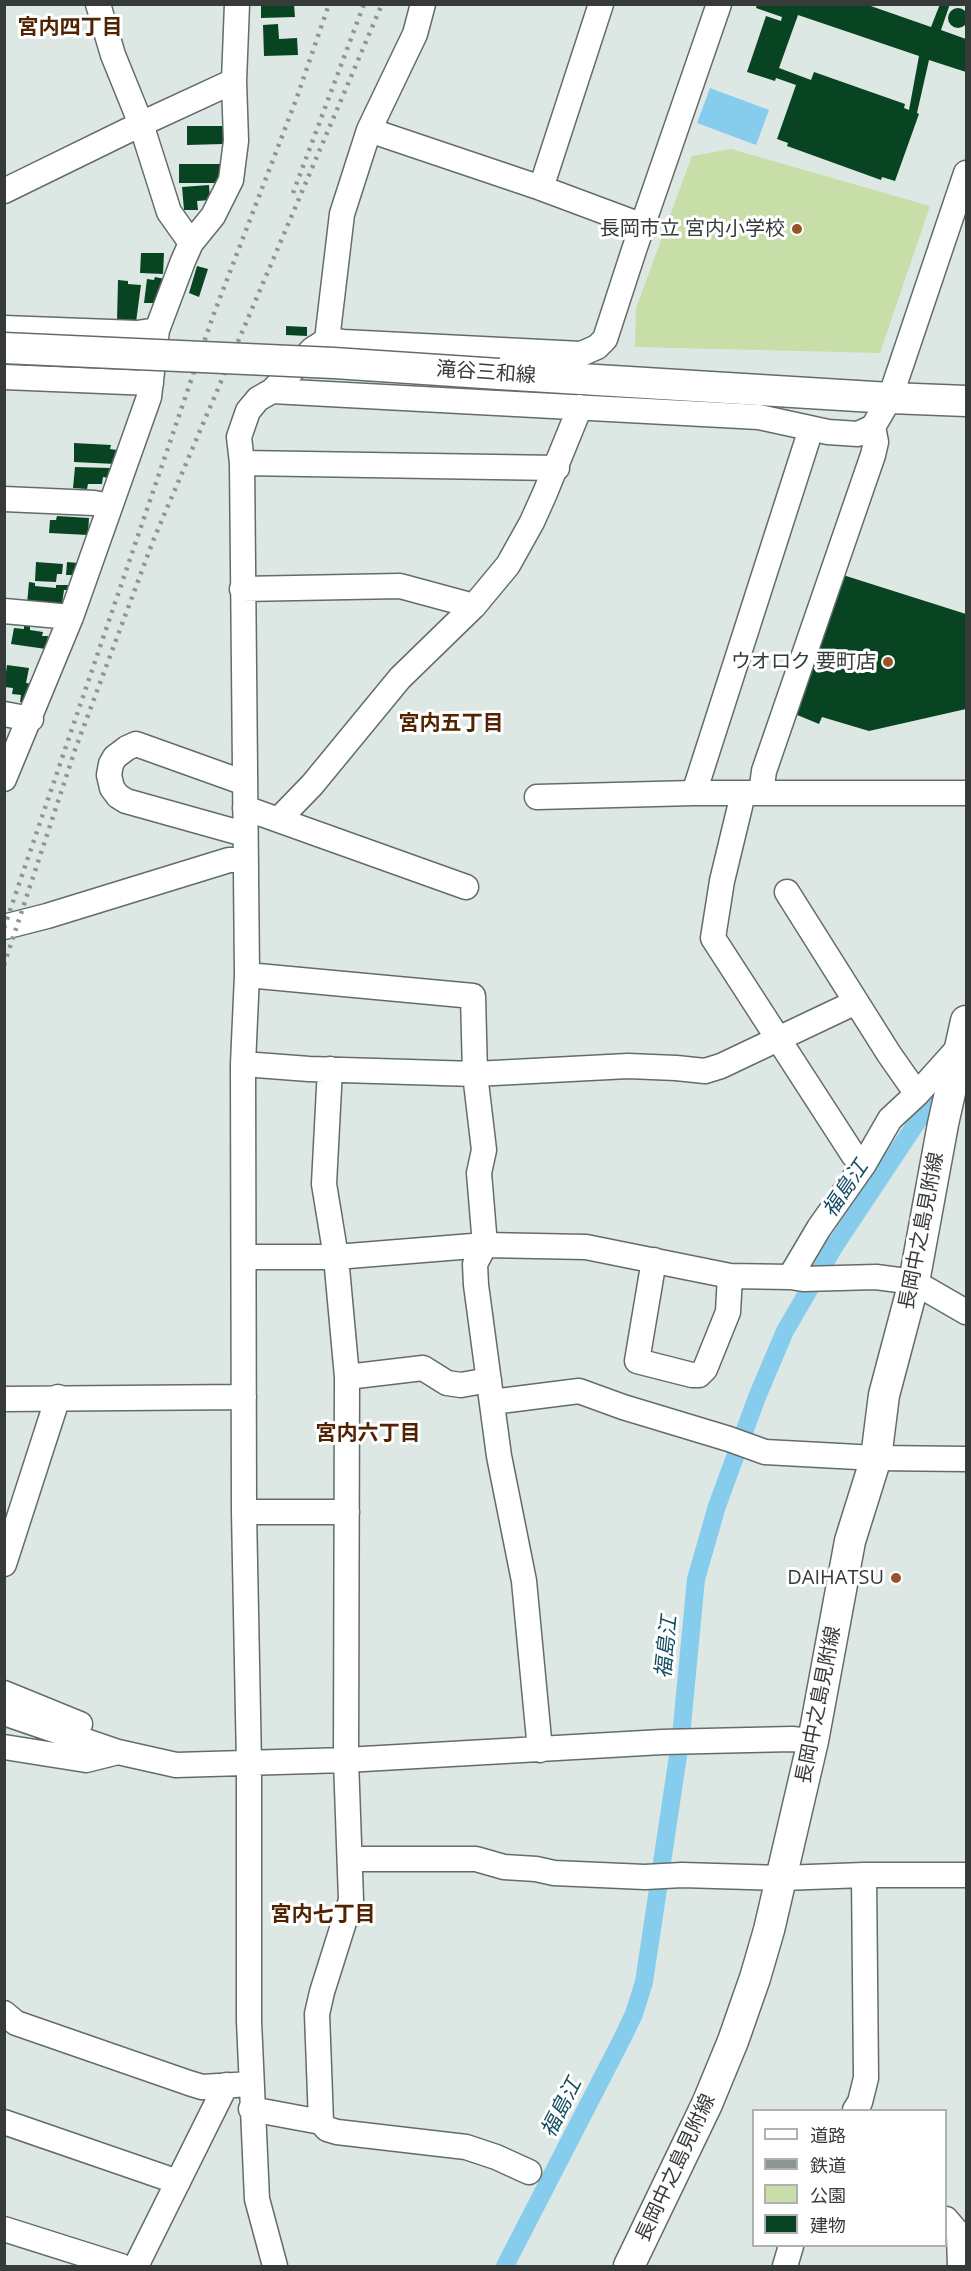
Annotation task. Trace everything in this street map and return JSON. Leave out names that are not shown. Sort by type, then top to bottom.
[{"type":"main road","name":"滝谷三和線","points":[[4,348],[312,362],[966,401]]},
{"type":"main road","name":"長岡中之島見附線","points":[[629,2266],[707,2104],[733,2041],[755,1978],[782,1878],[813,1741],[850,1541],[876,1458],[884,1395],[914,1282],[943,1124],[961,1044]]},
{"type":"street","points":[[98,4],[113,55],[141,124],[169,212],[191,243]]},
{"type":"street","points":[[4,779],[31,719],[70,617],[149,397],[157,330],[191,243],[213,216],[231,180],[236,141],[234,81],[237,4]]},
{"type":"street","points":[[327,340],[342,214],[369,130],[415,34],[423,4]]},
{"type":"street","points":[[541,188],[601,4]]},
{"type":"street","points":[[275,2266],[257,2199],[251,2109],[249,1764],[244,1512],[243,1064],[247,975],[240,437],[248,411],[258,399],[272,391],[313,349],[327,340],[581,354],[597,347],[605,339],[719,4]]},
{"type":"street","points":[[4,191],[234,81]]},
{"type":"street","points":[[369,130],[541,188],[643,226]]},
{"type":"street","points":[[272,391],[759,417],[844,435],[858,434],[873,427],[890,398],[966,173]]},
{"type":"street","points":[[4,328],[137,333],[157,330]]},
{"type":"street","points":[[4,377],[151,383]]},
{"type":"street","points":[[279,819],[312,785],[400,678],[474,606],[507,565],[532,522],[580,407]]},
{"type":"street","points":[[864,1164],[854,1156],[713,938],[722,881],[752,794],[764,771],[873,455],[876,442],[873,427]]},
{"type":"street","points":[[694,793],[811,429]]},
{"type":"street","points":[[242,463],[556,468]]},
{"type":"street","points":[[4,499],[94,503],[110,506]]},
{"type":"street","points":[[242,589],[400,586],[474,606]]},
{"type":"street","points":[[4,611],[70,617]]},
{"type":"street","points":[[4,714],[31,719]]},
{"type":"street","points":[[244,834],[126,801],[112,788],[109,775],[115,757],[127,747],[136,744],[245,783]]},
{"type":"street","points":[[537,797],[694,793],[966,793]]},
{"type":"street","points":[[245,808],[466,887]]},
{"type":"street","points":[[4,927],[229,860],[244,860]]},
{"type":"street","points":[[788,892],[856,1002],[917,1094]]},
{"type":"street","points":[[247,975],[473,996],[475,1074],[484,1150],[479,1173],[485,1245],[475,1264],[499,1456],[524,1581],[540,1750]]},
{"type":"street","points":[[243,1064],[330,1070],[475,1074],[628,1066],[705,1071],[713,1070],[856,1002]]},
{"type":"street","points":[[796,1278],[819,1228],[864,1164],[890,1119],[917,1094],[961,1044]]},
{"type":"street","points":[[330,1070],[324,1184],[336,1257],[347,1377],[346,1760],[351,1900],[317,2014],[321,2122],[327,2129],[337,2133],[466,2147],[529,2172]]},
{"type":"street","points":[[244,1257],[336,1257],[485,1245],[586,1248],[730,1276],[843,1279],[876,1277],[914,1282],[966,1312]]},
{"type":"street","points":[[654,1260],[637,1361],[692,1375],[699,1376],[705,1369],[728,1311],[730,1276]]},
{"type":"street","points":[[347,1377],[423,1368],[447,1383],[491,1391],[579,1391],[765,1452],[876,1458],[966,1459]]},
{"type":"street","points":[[4,1564],[58,1397]]},
{"type":"street","points":[[4,1399],[244,1397]]},
{"type":"street","points":[[244,1512],[347,1512]]},
{"type":"street","points":[[4,1693],[77,1722],[100,1735],[118,1752]]},
{"type":"street","points":[[4,1713],[118,1752],[176,1765],[346,1760],[662,1742],[792,1739],[813,1741]]},
{"type":"street","points":[[4,1748],[86,1760],[118,1752]]},
{"type":"street","points":[[350,1859],[476,1859],[504,1867],[536,1869],[554,1873],[645,1877],[682,1875],[782,1878],[966,1875]]},
{"type":"street","points":[[856,2109],[867,2078],[864,1875]]},
{"type":"street","points":[[4,2013],[16,2023],[189,2083],[202,2086],[251,2084]]},
{"type":"street","points":[[136,2266],[226,2085]]},
{"type":"street","points":[[251,2109],[321,2122]]},
{"type":"street","points":[[4,2122],[178,2182]]},
{"type":"street","points":[[947,2221],[959,2234],[960,2266]]},
{"type":"street","points":[[4,2229],[121,2266]]},
{"type":"street","points":[[785,2266],[792,2247]]},
{"type":"green space","points":[[731,149],[930,206],[880,353],[635,347],[636,308],[692,156]]},
{"type":"water","points":[[710,88],[769,110],[756,145],[697,123]]},
{"type":"building","points":[[261,4],[294,4],[295,17],[261,18]]},
{"type":"building","points":[[757,4],[865,4],[931,27],[940,4],[950,4],[941,30],[966,39],[966,72],[929,60],[917,113],[919,114],[895,181],[882,177],[881,180],[787,146],[788,143],[777,139],[796,85],[747,72],[766,16],[781,21],[782,17],[756,8]],"holes":[[[798,15],[919,56],[909,110],[904,108],[905,104],[814,72],[811,80],[779,68]]]},
{"type":"building","points":[[958,8],[965,11],[968,18],[965,25],[958,28],[951,25],[948,18],[951,11]]},
{"type":"building","points":[[278,24],[279,39],[297,38],[298,55],[264,56],[263,25]]},
{"type":"building","points":[[187,126],[223,126],[223,144],[187,145]]},
{"type":"building","points":[[179,164],[220,164],[220,183],[179,183]]},
{"type":"building","points":[[209,185],[210,200],[197,201],[198,210],[184,210],[182,187]]},
{"type":"building","points":[[141,253],[164,253],[163,274],[140,273]]},
{"type":"building","points":[[197,266],[208,269],[199,297],[189,293]]},
{"type":"building","points":[[155,277],[165,279],[161,299],[154,303],[144,303],[147,279],[154,280]]},
{"type":"building","points":[[118,280],[141,285],[136,322],[117,321]]},
{"type":"building","points":[[286,326],[307,327],[307,336],[286,335]]},
{"type":"building","points":[[74,443],[111,445],[110,449],[117,450],[115,464],[74,462]]},
{"type":"building","points":[[75,467],[110,468],[109,478],[103,477],[102,484],[88,484],[87,489],[73,488]]},
{"type":"building","points":[[57,516],[89,518],[88,535],[49,533],[50,520],[56,520]]},
{"type":"building","points":[[36,562],[63,564],[62,574],[57,574],[56,582],[35,581]]},
{"type":"building","points":[[67,562],[78,563],[75,575],[66,575]]},
{"type":"building","name":"ウオロク 要町店","points":[[843,575],[966,614],[966,709],[869,731],[822,717],[819,724],[790,712]]},
{"type":"building","points":[[29,582],[35,583],[35,586],[56,588],[56,585],[68,585],[67,590],[64,590],[62,604],[27,604]]},
{"type":"building","points":[[24,625],[30,626],[30,630],[43,632],[42,636],[48,636],[46,649],[11,644],[14,628],[24,629]]},
{"type":"building","points":[[7,665],[29,668],[26,683],[33,684],[30,703],[20,702],[21,695],[12,694],[13,688],[4,687]]},
{"type":"waterway","name":"福島江","points":[[505,2266],[622,2039],[634,2014],[644,1982],[681,1736],[696,1579],[717,1506],[757,1397],[785,1331],[834,1247],[921,1116],[949,1087]]},
{"type":"railway","points":[[4,928],[213,316],[296,100],[329,4]]},
{"type":"railway","points":[[293,193],[364,4]]},
{"type":"railway","points":[[4,965],[75,750],[153,541],[382,4]]},
{"type":"place","name":"長岡市立 宮内小学校","points":[[797,229]]},
{"type":"place","name":"ウオロク 要町店","points":[[888,662]]},
{"type":"place","name":"DAIHATSU","points":[[896,1578]]},
{"type":"district","name":"宮内四丁目","points":[[70,28]]},
{"type":"district","name":"宮内五丁目","points":[[451,724]]},
{"type":"district","name":"宮内六丁目","points":[[368,1434]]},
{"type":"district","name":"宮内七丁目","points":[[323,1915]]}]
